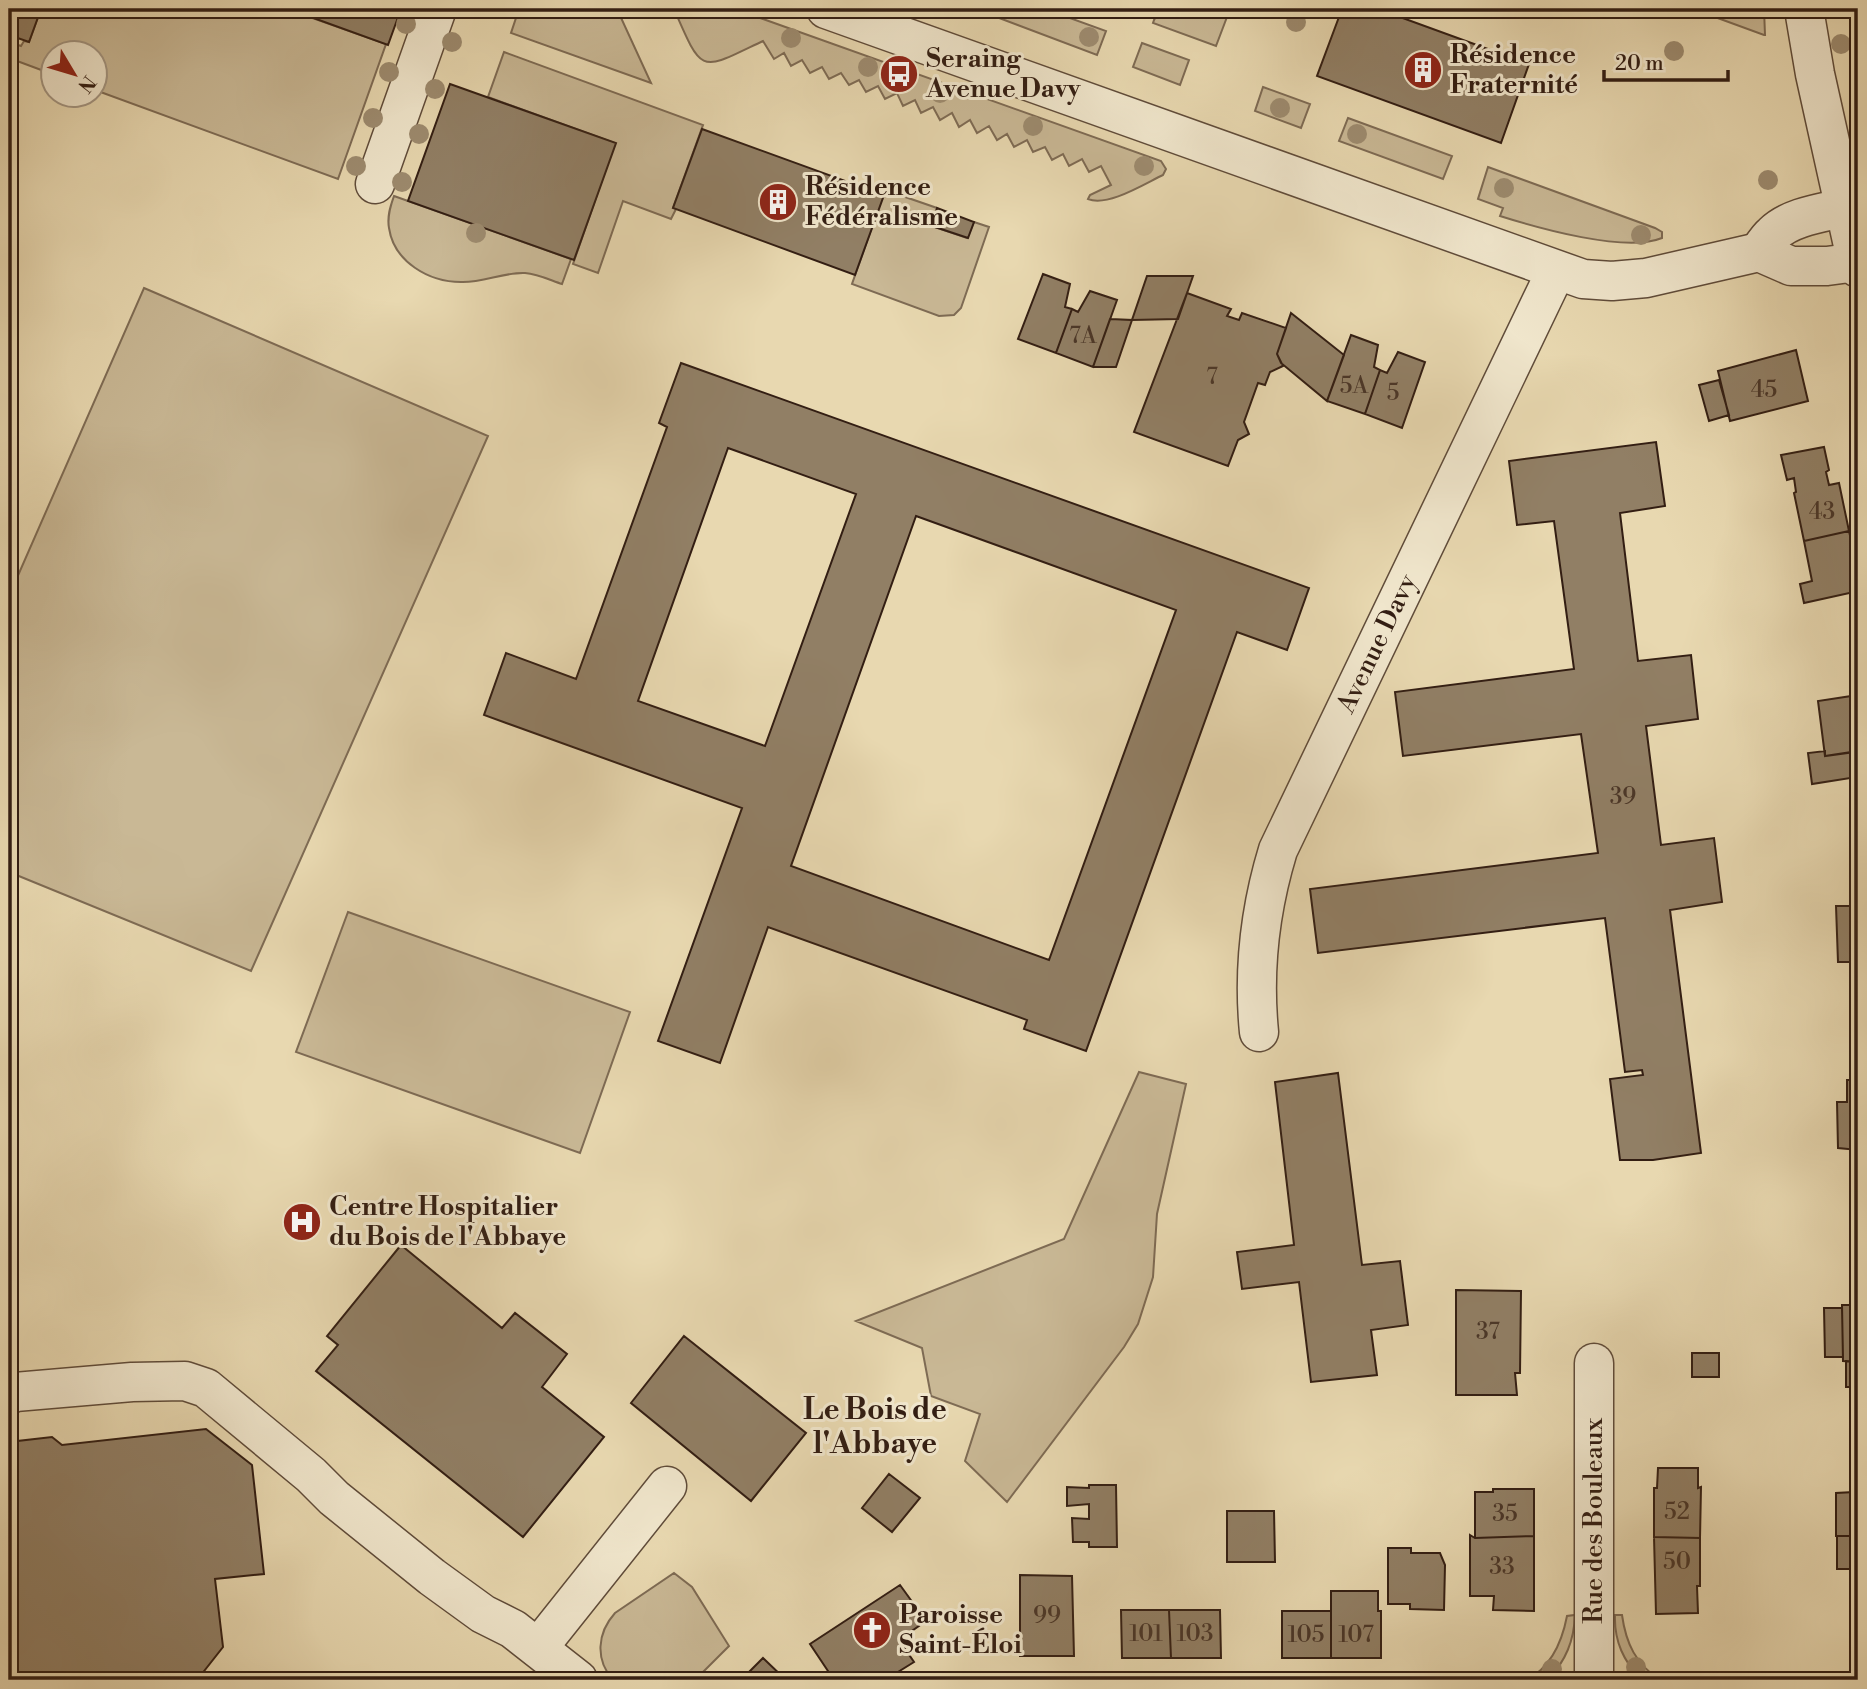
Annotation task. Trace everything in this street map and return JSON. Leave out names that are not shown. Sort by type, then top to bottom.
[{"type":"street","points":[[375,184],[437,9]]},
{"type":"street","points":[[826,9],[1556,271],[1583,279],[1623,280],[1646,278],[1759,253],[1791,266],[1858,265],[1843,208],[1804,9]]},
{"type":"street","points":[[1759,253],[1772,234],[1784,226],[1843,208]]},
{"type":"street","name":"Avenue Davy","points":[[1259,1032],[1257,959],[1268,882],[1278,850],[1556,271]]},
{"type":"street","name":"Rue des Bouleaux","points":[[1594,1363],[1594,1680]]},
{"type":"street","points":[[9,1395],[132,1382],[185,1381],[205,1388],[432,1577],[483,1614],[513,1629],[578,1680]]},
{"type":"street","points":[[538,1648],[667,1486]]},
{"type":"shaded area","points":[[41,9],[287,9],[386,44],[338,179],[108,95],[108,38],[38,38],[38,69],[9,58],[9,42],[21,46],[24,41],[29,42]]},
{"type":"shaded area","points":[[519,9],[617,9],[651,83],[511,33]]},
{"type":"shaded area","points":[[674,9],[735,9],[1161,161],[1166,169],[1163,175],[1116,197],[1096,201],[1088,199],[1090,195],[1111,185],[1101,166],[1089,172],[1082,159],[1069,166],[1063,154],[1052,160],[1045,147],[1033,152],[1027,140],[1014,147],[1007,134],[997,140],[989,126],[977,133],[970,120],[959,127],[952,113],[940,120],[933,107],[921,113],[915,100],[903,106],[897,93],[885,99],[878,86],[866,92],[859,80],[849,85],[841,73],[829,79],[822,67],[810,73],[802,60],[791,66],[784,53],[774,59],[763,41],[727,58],[715,62],[706,61],[698,56],[691,46]]},
{"type":"shaded area","points":[[994,9],[1045,9],[1106,31],[1097,55],[991,15]]},
{"type":"shaded area","points":[[1158,9],[1230,9],[1216,46],[1153,23]]},
{"type":"shaded area","points":[[1693,9],[1764,9],[1765,35],[1764,35]]},
{"type":"shaded area","points":[[1142,43],[1189,60],[1180,85],[1133,67]]},
{"type":"shaded area","points":[[504,52],[703,125],[671,219],[623,201],[598,273],[573,264],[615,143],[488,97]]},
{"type":"shaded area","points":[[1263,87],[1310,104],[1301,128],[1255,111]]},
{"type":"shaded area","points":[[1348,118],[1452,156],[1443,179],[1339,141]]},
{"type":"shaded area","points":[[1488,167],[1655,228],[1662,232],[1662,238],[1646,242],[1605,241],[1536,227],[1500,216],[1503,208],[1478,199]]},
{"type":"shaded area","points":[[885,190],[937,208],[932,226],[967,238],[974,222],[989,227],[961,308],[954,315],[939,316],[852,284]]},
{"type":"shaded area","points":[[394,196],[571,259],[562,284],[525,273],[461,282],[425,274],[406,260],[392,240],[388,220]]},
{"type":"shaded area","points":[[144,288],[488,436],[251,971],[9,872],[9,596]]},
{"type":"shaded area","points":[[348,912],[630,1012],[580,1153],[296,1052]]},
{"type":"shaded area","points":[[1139,1072],[1186,1084],[1157,1214],[1153,1277],[1138,1324],[1124,1347],[1007,1502],[965,1461],[980,1414],[931,1396],[922,1348],[856,1321],[1064,1239]]},
{"type":"shaded area","points":[[674,1573],[692,1587],[729,1646],[695,1680],[613,1680],[603,1664],[600,1646],[609,1621],[615,1613]]},
{"type":"shaded area","points":[[1575,1615],[1568,1650],[1554,1673],[1548,1680],[1527,1680],[1549,1661],[1562,1635],[1567,1616]]},
{"type":"shaded area","points":[[1615,1615],[1622,1615],[1629,1644],[1638,1660],[1660,1680],[1641,1680],[1630,1666],[1618,1642]]},
{"type":"building","points":[[9,9],[41,9],[29,42],[9,35]]},
{"type":"building","points":[[401,9],[388,45],[294,11]]},
{"type":"building","points":[[1129,9],[1158,9],[1155,18]]},
{"type":"building","name":"Résidence Fraternité","points":[[1342,9],[1378,9],[1529,64],[1501,143],[1317,76]]},
{"type":"building","points":[[450,84],[616,143],[574,260],[408,201]]},
{"type":"building","name":"Résidence Fédéralisme","points":[[702,129],[884,195],[855,275],[673,208]]},
{"type":"building","points":[[937,208],[974,222],[968,238],[932,226]]},
{"type":"building","points":[[1043,274],[1070,284],[1065,307],[1072,309],[1056,353],[1018,339]]},
{"type":"building","points":[[1147,276],[1193,276],[1178,319],[1132,320]]},
{"type":"building","points":[[1090,291],[1117,300],[1093,367],[1056,353],[1072,309],[1078,312]]},
{"type":"building","points":[[1187,293],[1231,309],[1227,316],[1239,320],[1242,313],[1286,328],[1277,354],[1283,366],[1270,372],[1265,385],[1258,383],[1244,422],[1249,434],[1238,440],[1228,466],[1134,432]]},
{"type":"building","points":[[1291,313],[1344,355],[1327,401],[1281,363],[1277,354]]},
{"type":"building","points":[[1110,319],[1132,320],[1116,367],[1093,367]]},
{"type":"building","points":[[1351,335],[1378,345],[1374,367],[1380,370],[1365,414],[1327,401]]},
{"type":"building","points":[[1796,350],[1808,401],[1730,421],[1718,371]]},
{"type":"building","points":[[1398,352],[1425,362],[1402,428],[1365,414],[1380,370],[1387,373]]},
{"type":"building","points":[[681,363],[1309,588],[1287,650],[1237,632],[1086,1051],[1024,1029],[1027,1020],[768,927],[720,1063],[658,1041],[742,808],[484,715],[506,653],[576,679],[667,427],[659,423]],"holes":[[[728,448],[856,494],[765,746],[638,701]],[[916,516],[1176,610],[1049,960],[791,866]]]},
{"type":"building","points":[[1719,380],[1729,415],[1709,421],[1699,385]]},
{"type":"building","points":[[1656,442],[1665,506],[1620,513],[1638,661],[1691,655],[1698,719],[1646,726],[1661,845],[1714,838],[1722,902],[1670,910],[1701,1153],[1653,1160],[1620,1160],[1610,1079],[1643,1075],[1642,1070],[1625,1072],[1605,918],[1318,953],[1310,889],[1598,853],[1581,734],[1403,756],[1395,692],[1574,669],[1554,521],[1517,525],[1509,461]]},
{"type":"building","points":[[1824,447],[1829,485],[1839,483],[1849,531],[1804,541],[1794,493],[1794,478],[1787,480],[1781,455]]},
{"type":"building","points":[[1849,531],[1858,571],[1858,579],[1852,581],[1854,592],[1804,603],[1800,584],[1812,581],[1804,541]]},
{"type":"building","points":[[1858,695],[1858,751],[1825,756],[1818,701]]},
{"type":"building","points":[[1825,751],[1825,756],[1855,752],[1857,777],[1812,784],[1808,753]]},
{"type":"building","points":[[1851,855],[1858,855],[1858,904],[1853,904]]},
{"type":"building","points":[[1858,904],[1858,962],[1838,962],[1836,906]]},
{"type":"building","points":[[1338,1073],[1362,1265],[1400,1261],[1408,1325],[1371,1330],[1377,1375],[1311,1382],[1299,1282],[1242,1289],[1237,1252],[1294,1245],[1275,1082]]},
{"type":"building","points":[[1847,1080],[1858,1080],[1858,1150],[1838,1148],[1837,1102],[1847,1102]]},
{"type":"building","points":[[1853,1150],[1858,1150],[1858,1220],[1854,1198]]},
{"type":"building","points":[[401,1245],[502,1328],[515,1313],[567,1354],[542,1387],[604,1437],[523,1537],[316,1371],[338,1345],[327,1336]]},
{"type":"building","points":[[1456,1290],[1521,1291],[1520,1373],[1515,1373],[1517,1395],[1456,1395]]},
{"type":"building","points":[[1842,1305],[1858,1305],[1858,1362],[1843,1361]]},
{"type":"building","points":[[1824,1308],[1842,1308],[1843,1357],[1825,1357]]},
{"type":"building","points":[[684,1336],[806,1433],[751,1501],[631,1403]]},
{"type":"building","points":[[1692,1353],[1719,1353],[1719,1377],[1692,1377]]},
{"type":"building","points":[[1846,1361],[1858,1362],[1858,1387],[1846,1387]]},
{"type":"building","points":[[206,1429],[252,1465],[264,1574],[215,1579],[223,1647],[197,1680],[9,1680],[9,1442],[52,1437],[62,1445]]},
{"type":"building","points":[[1855,1463],[1858,1463],[1858,1536],[1836,1536],[1836,1493],[1854,1492]]},
{"type":"building","points":[[1658,1468],[1698,1468],[1698,1488],[1701,1487],[1700,1538],[1654,1537],[1654,1488],[1657,1488]]},
{"type":"building","points":[[889,1474],[920,1498],[892,1532],[862,1508]]},
{"type":"building","points":[[1089,1485],[1116,1485],[1117,1547],[1089,1547],[1089,1542],[1073,1542],[1072,1518],[1089,1519],[1089,1504],[1067,1506],[1067,1487],[1089,1488]]},
{"type":"building","points":[[1493,1489],[1534,1489],[1534,1536],[1475,1538],[1475,1492],[1493,1492]]},
{"type":"building","points":[[1227,1511],[1274,1511],[1275,1562],[1227,1562]]},
{"type":"building","points":[[1470,1535],[1475,1538],[1534,1536],[1534,1611],[1493,1610],[1494,1596],[1470,1596]]},
{"type":"building","points":[[1837,1536],[1858,1536],[1858,1605],[1854,1569],[1837,1569]]},
{"type":"building","points":[[1654,1537],[1700,1538],[1698,1613],[1656,1614]]},
{"type":"building","points":[[1388,1548],[1411,1548],[1411,1553],[1440,1553],[1445,1565],[1444,1610],[1410,1609],[1410,1604],[1388,1604]]},
{"type":"building","points":[[1020,1575],[1072,1576],[1074,1656],[1020,1656]]},
{"type":"building","name":"Paroisse Saint-Éloi","points":[[900,1585],[926,1621],[899,1640],[914,1662],[885,1680],[843,1680],[840,1677],[834,1680],[810,1644]]},
{"type":"building","points":[[1331,1591],[1378,1591],[1378,1611],[1381,1611],[1381,1658],[1331,1658]]},
{"type":"building","points":[[1121,1610],[1169,1610],[1171,1658],[1122,1658]]},
{"type":"building","points":[[1169,1610],[1220,1610],[1221,1658],[1171,1658]]},
{"type":"building","points":[[1282,1611],[1331,1611],[1331,1658],[1282,1658]]},
{"type":"building","points":[[763,1658],[786,1680],[741,1680]]},
{"type":"place","name":"Résidence Fraternité","points":[[1423,70]]},
{"type":"place","name":"Seraing Avenue Davy","points":[[899,74]]},
{"type":"place","name":"Résidence Fédéralisme","points":[[778,202]]},
{"type":"place","name":"Centre Hospitalier du Bois de l'Abbaye","points":[[302,1222]]},
{"type":"place","name":"Paroisse Saint-Éloi","points":[[872,1630]]},
{"type":"district","name":"Le Bois de l'Abbaye","points":[[875,1427]]}]
